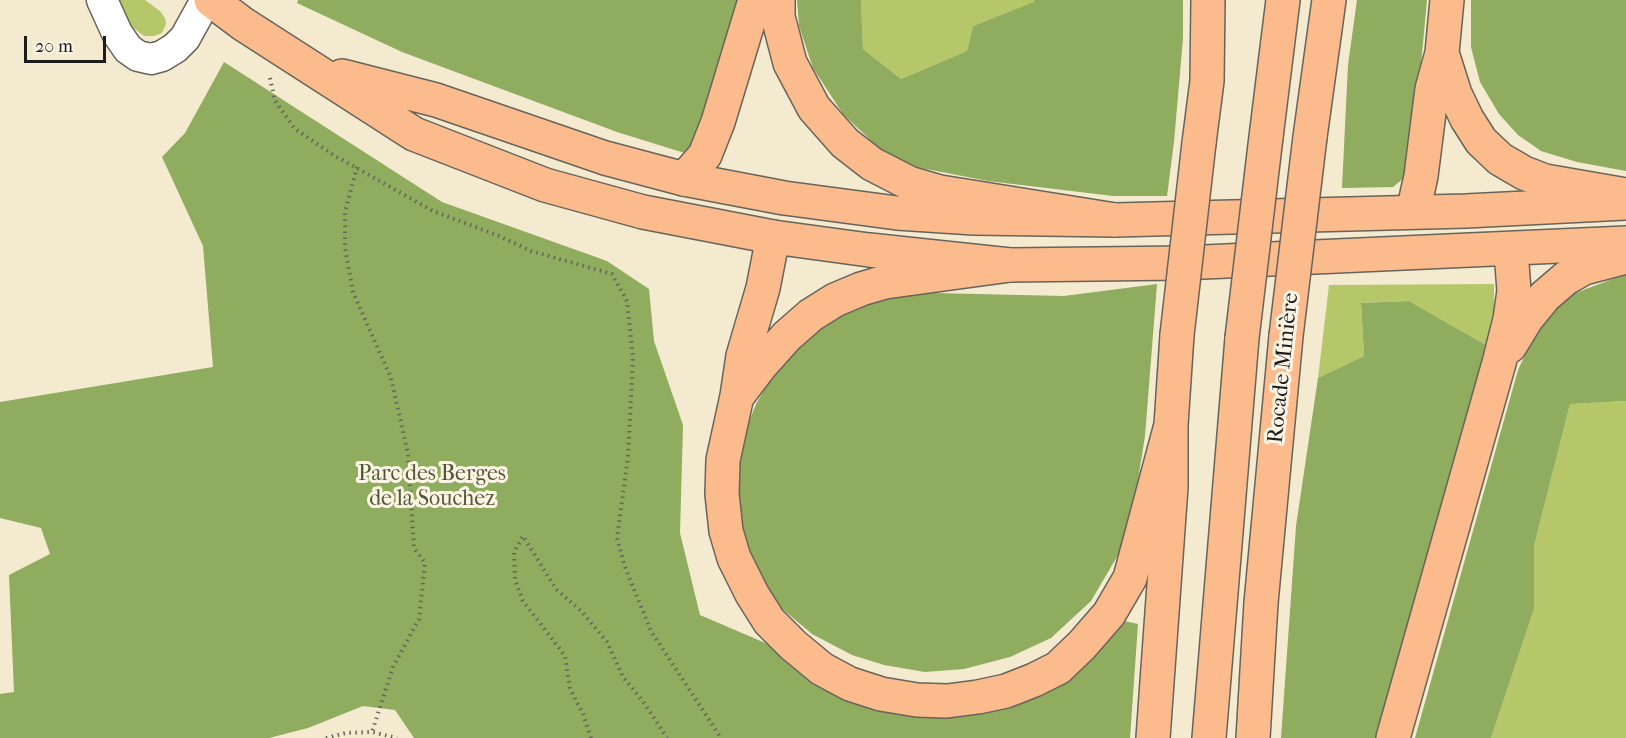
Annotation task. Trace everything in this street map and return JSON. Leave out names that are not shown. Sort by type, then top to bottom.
[{"type":"main road","points":[[208,0],[414,134],[545,185],[643,212],[773,237],[1010,265],[1119,265],[1626,243]]},
{"type":"main road","points":[[594,198],[653,196],[684,179],[705,155],[718,122],[755,0]]},
{"type":"main road","points":[[778,0],[778,17],[790,63],[814,108],[845,143],[872,164],[909,183],[940,192],[1115,220]]},
{"type":"main road","points":[[1207,81],[1208,0]]},
{"type":"main road","points":[[1153,738],[1171,487],[1171,425],[1178,335],[1207,81],[1225,0]]},
{"type":"main road","name":"Rocade Minière","points":[[1209,738],[1242,338],[1283,0]]},
{"type":"main road","name":"Rocade Minière","points":[[1253,738],[1261,603],[1287,336],[1310,136],[1329,0]]},
{"type":"main road","points":[[1349,255],[1390,237],[1413,212],[1421,176],[1432,88],[1442,53],[1446,0]]},
{"type":"main road","points":[[1442,53],[1455,94],[1467,119],[1481,141],[1500,159],[1524,173],[1545,181],[1626,195]]},
{"type":"main road","points":[[316,70],[436,100],[605,158],[684,179],[732,190],[897,213],[974,218],[1115,220],[1466,211],[1626,203]]},
{"type":"main road","points":[[732,190],[766,221],[773,237],[764,288],[743,357],[723,460],[722,494],[726,531],[734,558],[769,621],[822,669],[850,684],[881,694],[917,700],[947,701],[1006,691],[1058,668],[1109,614],[1130,578],[1171,425]]},
{"type":"main road","points":[[1393,738],[1510,320],[1514,291],[1512,264],[1508,249],[1466,211]]},
{"type":"main road","points":[[1499,363],[1527,318],[1545,296],[1566,278],[1584,268],[1626,257]]},
{"type":"main road","points":[[737,396],[787,336],[811,315],[835,300],[885,282],[1010,265]]},
{"type":"lane","points":[[102,0],[117,33],[128,49],[138,56],[151,58],[162,57],[185,38],[208,0]]},
{"type":"path","points":[[270,75],[276,101],[295,129],[335,156],[433,211],[497,235],[531,251],[612,274],[627,301],[633,358],[628,457],[617,538],[625,567],[651,631],[721,738]]},
{"type":"path","points":[[357,167],[345,212],[345,248],[353,292],[391,378],[408,454],[414,548],[425,563],[419,619],[393,667],[372,732]]},
{"type":"path","points":[[591,738],[583,714],[570,688],[565,656],[523,601],[515,580],[514,552],[523,536],[556,590],[582,612],[607,642],[622,677],[642,700],[667,738]]},
{"type":"path","points":[[326,738],[346,733],[372,732],[397,738]]},
{"type":"green space","points":[[114,0],[145,0],[160,11],[165,18],[166,24],[162,33],[144,36],[122,17]]},
{"type":"green space","points":[[298,0],[746,0],[691,155],[617,132],[402,52],[297,3]]},
{"type":"green space","points":[[797,0],[861,0],[863,49],[901,79],[967,51],[973,26],[1034,2],[1034,0],[1183,0],[1183,38],[1167,196],[1113,196],[988,181],[916,167],[880,149],[843,114],[813,68],[799,26]]},
{"type":"green space","points":[[861,0],[1034,0],[1035,2],[973,26],[967,51],[901,79],[863,49]]},
{"type":"green space","points":[[1357,0],[1427,0],[1412,161],[1405,177],[1393,187],[1342,188],[1348,65]]},
{"type":"green space","points":[[1471,0],[1626,0],[1626,171],[1577,162],[1541,151],[1518,135],[1499,114],[1480,82],[1471,47]]},
{"type":"green space","name":"Parc des Berges de la Souchez","points":[[224,62],[442,202],[607,261],[649,289],[654,341],[683,425],[680,533],[700,615],[770,645],[975,710],[1120,620],[1138,624],[1130,738],[414,738],[395,710],[363,706],[308,728],[269,738],[0,738],[0,694],[14,692],[9,575],[50,554],[41,528],[0,518],[0,402],[213,367],[203,246],[162,157],[185,133]]},
{"type":"green space","points":[[1626,274],[1626,401],[1570,404],[1534,546],[1534,609],[1491,738],[1415,738],[1518,370],[1537,329],[1570,295]]},
{"type":"green space","points":[[1157,284],[1145,436],[1135,499],[1118,555],[1091,601],[1051,638],[1010,657],[964,669],[925,672],[884,665],[852,655],[812,634],[780,607],[757,573],[741,523],[738,481],[741,442],[756,404],[777,368],[810,335],[850,310],[888,298],[933,293],[1064,296]]},
{"type":"green space","points":[[1494,284],[1494,309],[1486,345],[1409,301],[1361,303],[1364,356],[1318,378],[1329,285]]},
{"type":"green space","points":[[1409,301],[1486,345],[1377,738],[1281,738],[1296,526],[1318,378],[1364,356],[1361,303]]},
{"type":"green space","points":[[1626,401],[1626,738],[1491,738],[1534,609],[1534,546],[1570,404]]}]
